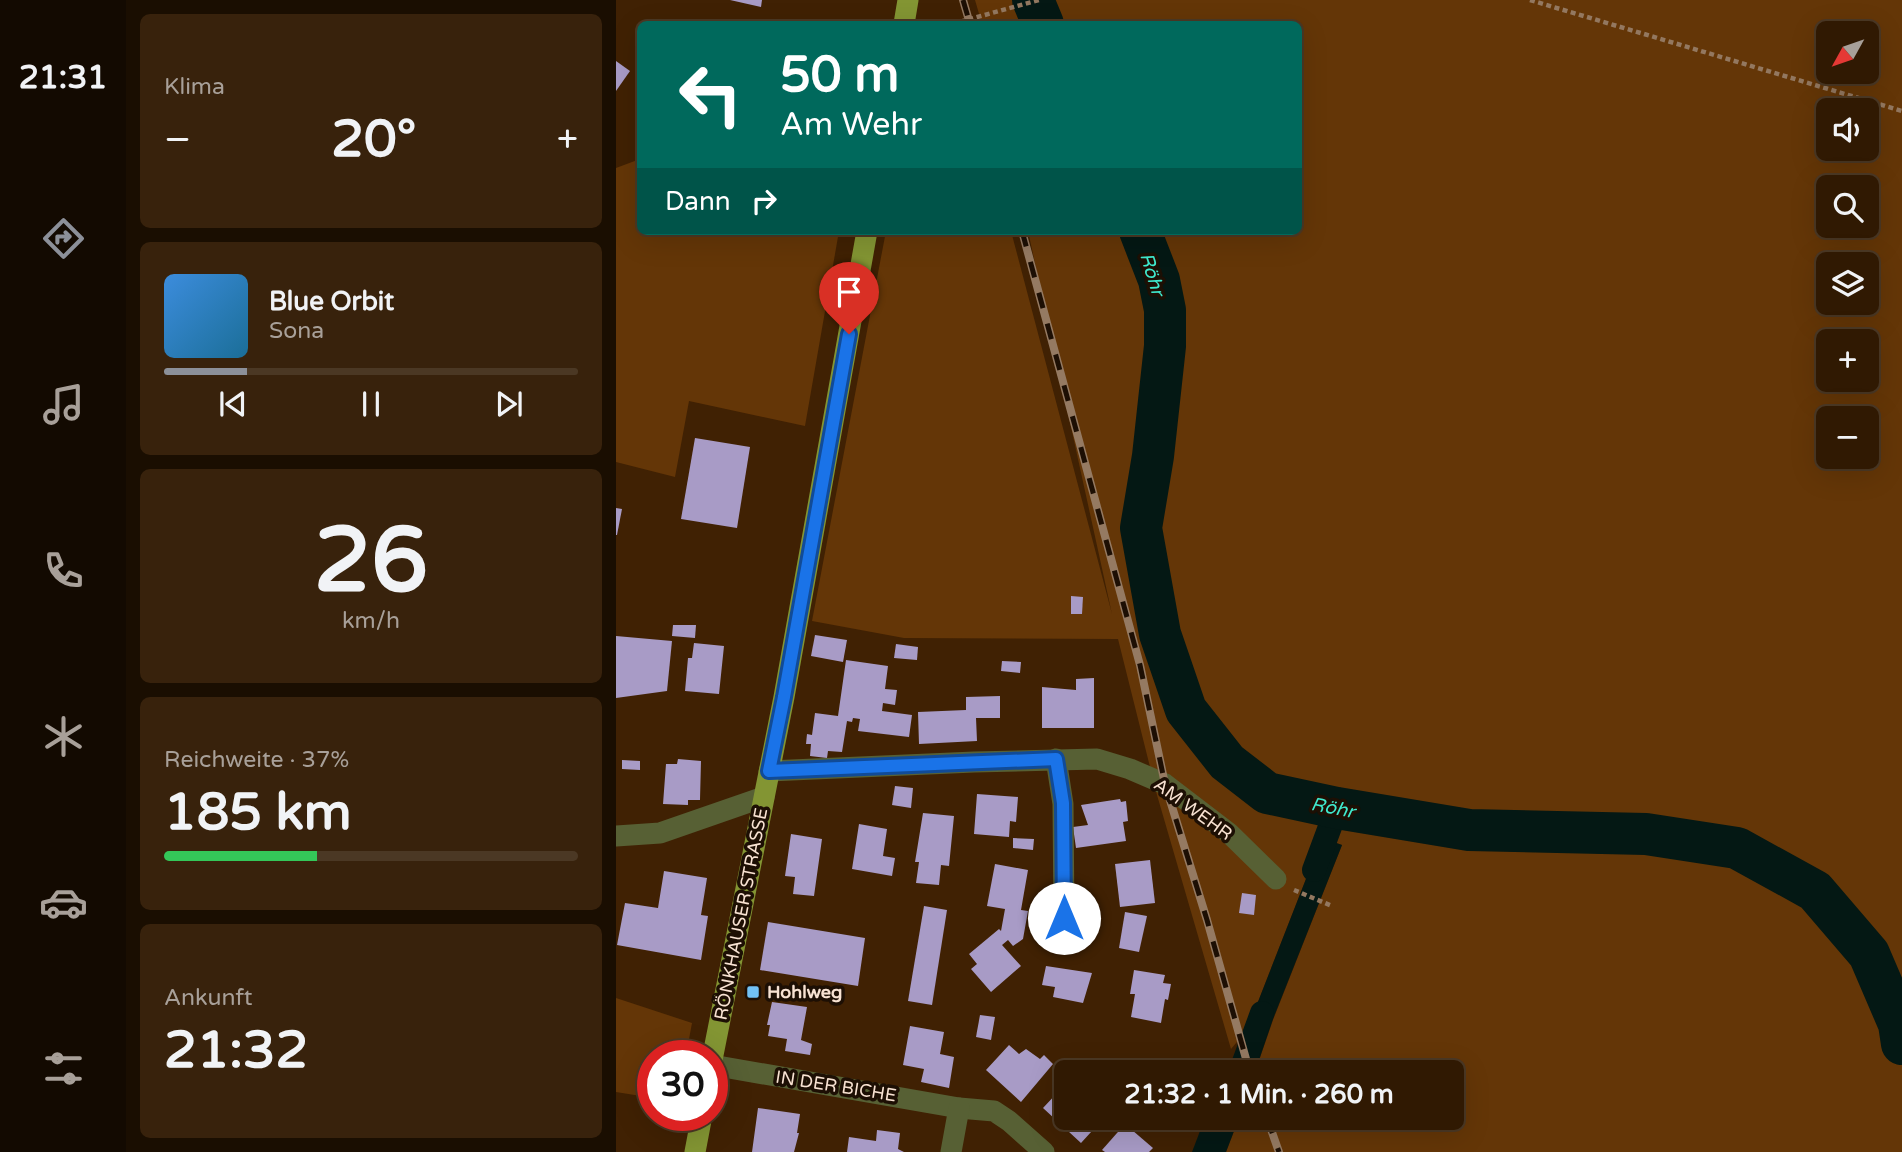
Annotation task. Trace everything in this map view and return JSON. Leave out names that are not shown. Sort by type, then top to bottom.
[{"type":"main road","points":[[904,21],[908,0]]},
{"type":"main road","name":"RÖNKHAUSER STRASSE","points":[[716,1040],[793,650],[866,235]]},
{"type":"main road","points":[[695,1152],[699,1131]]},
{"type":"street","name":"AM WEHR","points":[[769,771],[1056,759],[1097,760],[1130,769],[1165,784],[1229,833],[1285,885]]},
{"type":"street","points":[[1056,759],[1063,803],[1064,918]]},
{"type":"street","points":[[616,836],[660,833],[764,797]]},
{"type":"street","name":"IN DER BICHE","points":[[728,1066],[959,1108],[994,1111],[1044,1152]]},
{"type":"street","points":[[951,1152],[959,1108]]},
{"type":"path","points":[[965,21],[1039,0]]},
{"type":"path","points":[[1530,0],[1902,111]]},
{"type":"path","points":[[1285,885],[1332,906]]},
{"type":"shaded area","points":[[975,0],[1902,0],[1902,1152],[1226,1152],[1234,1130],[1464,1130],[1464,1060],[1259,1060],[1342,845],[1322,838],[1247,1030],[1231,1049],[1157,795],[1118,639],[904,638],[812,621],[885,235],[1012,235],[1112,614],[1029,235],[1302,235],[1302,21],[981,21]]},
{"type":"shaded area","points":[[637,160],[637,235],[838,235],[805,426],[689,401],[675,477],[616,462],[616,168]]},
{"type":"shaded area","points":[[1322,838],[1342,845],[1259,1060],[1255,1060],[1247,1030]]},
{"type":"shaded area","points":[[616,998],[692,1023],[689,1040],[637,1040],[637,1095],[616,1092]]},
{"type":"shaded area","points":[[1200,1130],[1234,1130],[1226,1152],[1192,1152]]},
{"type":"building","points":[[730,0],[762,0],[761,7]]},
{"type":"building","points":[[616,61],[630,71],[616,91]]},
{"type":"building","points":[[695,438],[750,447],[737,528],[681,519]]},
{"type":"building","points":[[616,508],[622,509],[617,535],[616,535]]},
{"type":"building","points":[[1071,596],[1083,597],[1082,614],[1071,614]]},
{"type":"building","points":[[673,625],[696,625],[695,638],[672,636]]},
{"type":"building","points":[[815,635],[847,640],[843,662],[811,656]]},
{"type":"building","points":[[616,636],[672,641],[667,691],[616,698]]},
{"type":"building","points":[[694,643],[724,646],[719,694],[685,691],[688,658],[692,658]]},
{"type":"building","points":[[896,644],[918,647],[917,660],[894,658]]},
{"type":"building","points":[[846,660],[888,666],[885,689],[897,690],[895,705],[883,703],[882,711],[912,715],[909,737],[858,731],[860,719],[853,718],[852,722],[847,721],[842,752],[828,751],[827,758],[810,756],[811,744],[806,744],[807,734],[812,735],[815,713],[838,716]]},
{"type":"building","points":[[1002,661],[1021,662],[1020,673],[1001,671]]},
{"type":"building","points":[[1094,678],[1094,728],[1042,728],[1042,687],[1076,690],[1076,679]]},
{"type":"building","points":[[1000,696],[1000,718],[976,718],[977,741],[919,744],[918,712],[966,710],[966,697]]},
{"type":"building","points":[[678,759],[701,761],[700,800],[688,800],[688,805],[663,804],[666,764],[677,764]]},
{"type":"building","points":[[622,760],[640,761],[640,770],[622,769]]},
{"type":"building","points":[[895,786],[913,788],[911,808],[892,805]]},
{"type":"building","points":[[977,794],[1018,797],[1016,822],[1010,821],[1009,837],[974,834]]},
{"type":"building","points":[[1120,799],[1121,802],[1126,801],[1128,821],[1123,822],[1126,841],[1076,848],[1073,827],[1088,825],[1081,805]]},
{"type":"building","points":[[923,813],[954,816],[949,866],[941,865],[939,885],[916,883],[919,862],[915,862]]},
{"type":"building","points":[[859,824],[887,829],[883,856],[895,858],[892,876],[852,869]]},
{"type":"building","points":[[791,834],[822,839],[814,896],[793,894],[795,877],[785,876]]},
{"type":"building","points":[[1013,838],[1034,839],[1033,850],[1013,848]]},
{"type":"building","points":[[1150,860],[1155,903],[1120,907],[1115,864]]},
{"type":"building","points":[[995,864],[1028,870],[1021,910],[1028,911],[1023,939],[1013,946],[1008,940],[1002,945],[1021,966],[991,992],[971,969],[977,964],[969,954],[999,929],[1001,931],[1005,909],[987,906]]},
{"type":"building","points":[[664,871],[707,878],[701,915],[708,916],[701,960],[617,945],[625,903],[658,908]]},
{"type":"building","points":[[1242,893],[1256,895],[1254,915],[1239,913]]},
{"type":"building","points":[[924,906],[947,910],[932,1005],[908,1001]]},
{"type":"building","points":[[1125,912],[1147,916],[1139,952],[1119,948]]},
{"type":"building","points":[[768,922],[865,938],[858,986],[760,970]]},
{"type":"building","points":[[1046,966],[1092,973],[1083,1003],[1053,997],[1055,987],[1042,985]]},
{"type":"building","points":[[1134,970],[1165,975],[1163,983],[1171,984],[1161,1023],[1131,1017],[1135,994],[1130,994]]},
{"type":"building","points":[[772,1002],[807,1007],[801,1040],[812,1044],[810,1055],[785,1051],[787,1039],[768,1036],[770,1025],[767,1025]]},
{"type":"building","points":[[980,1015],[995,1017],[991,1040],[976,1037]]},
{"type":"building","points":[[910,1026],[944,1032],[940,1054],[954,1057],[949,1088],[921,1082],[924,1069],[903,1065]]},
{"type":"building","points":[[1009,1045],[1019,1054],[1026,1049],[1040,1059],[1044,1055],[1053,1064],[1021,1102],[986,1070]]},
{"type":"building","points":[[1054,1096],[1054,1118],[1043,1108]]},
{"type":"building","points":[[758,1108],[800,1114],[794,1152],[752,1152]]},
{"type":"building","points":[[877,1130],[900,1133],[898,1149],[904,1152],[847,1152],[849,1137],[876,1141]]},
{"type":"building","points":[[1067,1130],[1093,1130],[1081,1143]]},
{"type":"building","points":[[1120,1130],[1132,1130],[1153,1148],[1149,1152],[1102,1150]]},
{"type":"waterway","name":"Röhr","points":[[1033,0],[1042,21]]},
{"type":"waterway","name":"Röhr","points":[[1142,235],[1159,280],[1165,310],[1165,346],[1153,456],[1141,528],[1160,634],[1186,710],[1227,762],[1267,793],[1337,808],[1469,830],[1646,834],[1737,848],[1815,891],[1869,954],[1899,1024],[1902,1044]]},
{"type":"waterway","points":[[1314,870],[1337,808]]},
{"type":"waterway","points":[[1245,1060],[1262,1013]]},
{"type":"railway","points":[[963,0],[969,21]]},
{"type":"railway","points":[[1023,235],[1140,665],[1165,784],[1246,1060]]},
{"type":"railway","points":[[1271,1130],[1279,1152]]},
{"type":"place","name":"Hohlweg","points":[[753,992]]},
{"type":"route","points":[[849,334],[769,771],[1056,759],[1063,803],[1064,918]]}]
